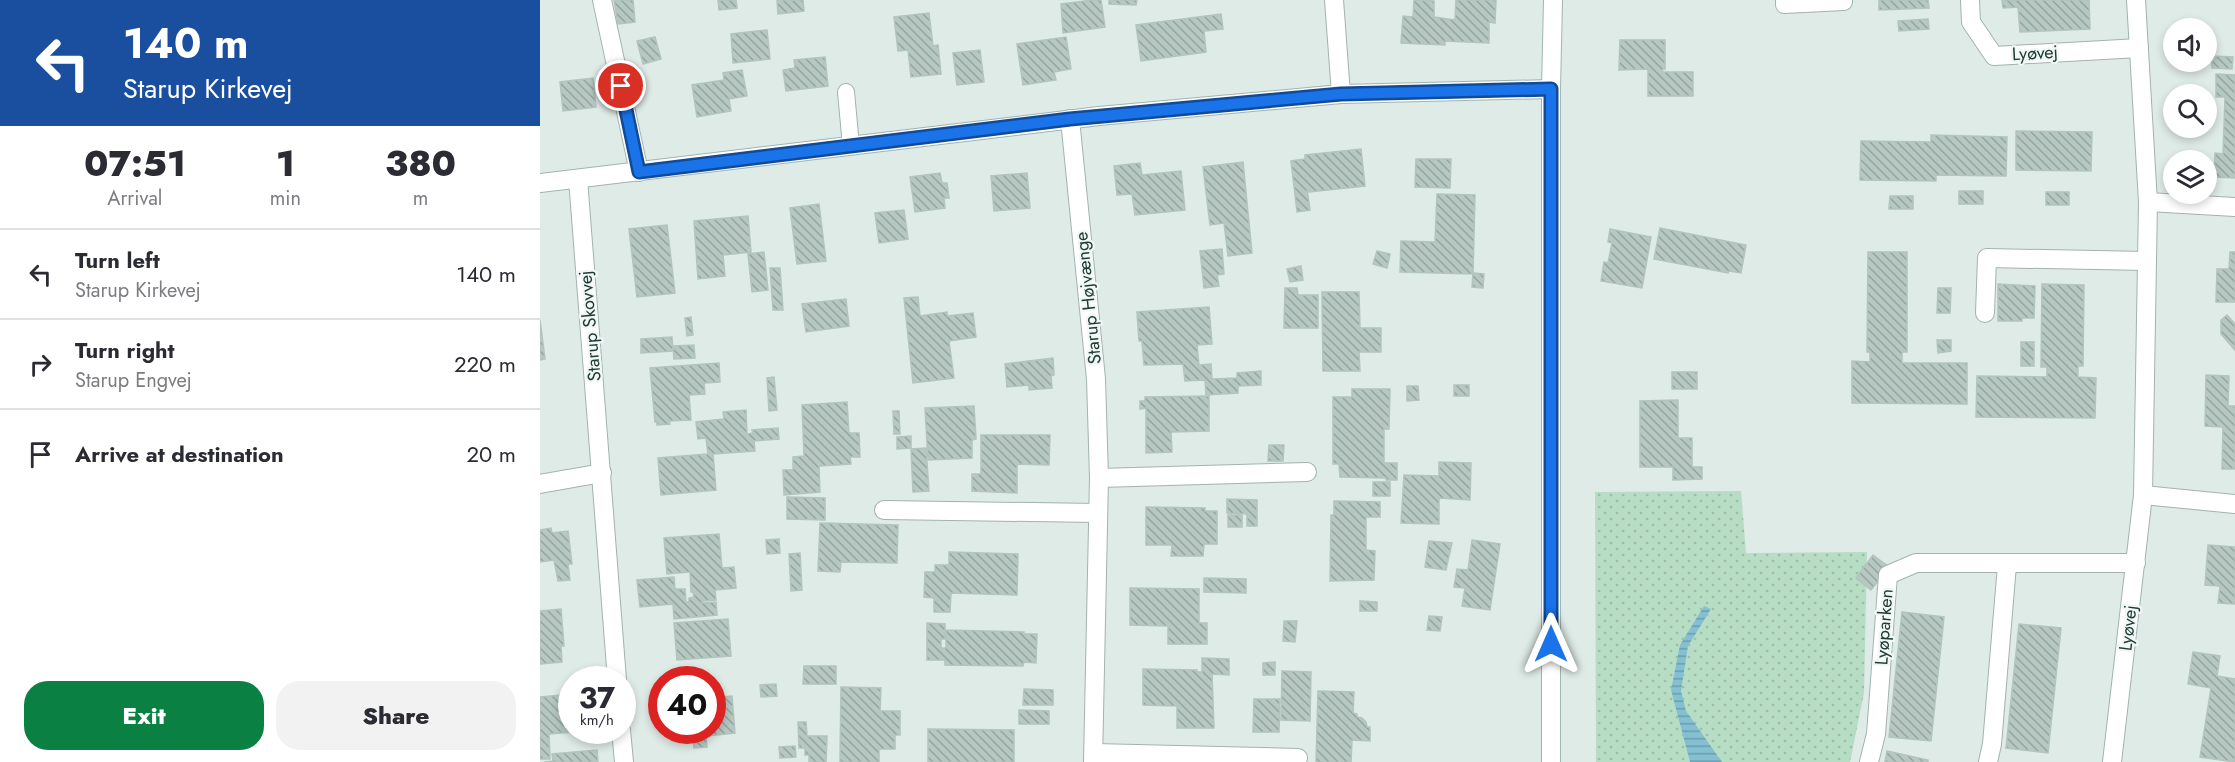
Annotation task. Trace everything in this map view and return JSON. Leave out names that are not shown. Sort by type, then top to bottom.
[{"type":"street","points":[[602,0],[639,172]]},
{"type":"street","points":[[1334,0],[1341,94]]},
{"type":"street","points":[[1551,762],[1553,0]]},
{"type":"street","name":"Lyøvej","points":[[1970,0],[1971,22],[1994,56],[2139,48]]},
{"type":"street","name":"Lyøvej","points":[[2112,762],[2143,495],[2148,202],[2136,0]]},
{"type":"street","points":[[540,183],[1070,119],[1341,94],[1551,89]]},
{"type":"street","name":"Starup Højvænge","points":[[1070,119],[1096,379],[1099,478],[1094,757],[1298,758]]},
{"type":"street","name":"Starup Skovvej","points":[[578,179],[616,666]]},
{"type":"street","points":[[2148,202],[2235,207]]},
{"type":"street","points":[[1985,313],[1987,258],[2147,261]]},
{"type":"street","points":[[1099,478],[1307,472]]},
{"type":"street","points":[[540,484],[602,473]]},
{"type":"street","points":[[2143,495],[2235,504]]},
{"type":"street","points":[[884,510],[1098,513]]},
{"type":"street","name":"Lyøparken","points":[[1869,762],[1876,734],[1888,575],[1916,563],[2007,565],[2136,563]]},
{"type":"street","points":[[1989,762],[2007,565]]},
{"type":"street","points":[[622,744],[624,762]]},
{"type":"lane","points":[[1784,0],[1784,5],[1844,2],[1844,0]]},
{"type":"lane","points":[[846,92],[851,146]]},
{"type":"green space","points":[[1741,491],[1746,553],[1867,552],[1864,693],[1850,762],[1596,762],[1595,492]]},
{"type":"water","points":[[1704,606],[1711,609],[1688,646],[1681,691],[1686,711],[1722,762],[1690,762],[1671,690],[1680,645]]},
{"type":"building","points":[[614,0],[633,0],[635,22],[618,24]]},
{"type":"building","points":[[718,0],[736,0],[737,8],[719,10]]},
{"type":"building","points":[[777,0],[803,0],[804,11],[778,14]]},
{"type":"building","points":[[1101,0],[1105,27],[1063,33],[1061,4]]},
{"type":"building","points":[[1109,0],[1137,0],[1136,5],[1109,4]]},
{"type":"building","points":[[1414,0],[1434,1],[1434,17],[1455,20],[1456,0],[1496,0],[1495,23],[1489,22],[1489,43],[1445,41],[1445,45],[1401,43],[1403,16],[1413,17]]},
{"type":"building","points":[[1879,0],[1928,0],[1929,8],[1879,10]]},
{"type":"building","points":[[2002,0],[2089,0],[2090,29],[2020,32],[2018,7],[2003,8]]},
{"type":"building","points":[[929,13],[933,46],[938,45],[941,74],[911,77],[908,50],[898,51],[894,17]]},
{"type":"building","points":[[1221,14],[1223,29],[1204,31],[1206,52],[1141,61],[1136,25]]},
{"type":"building","points":[[1928,19],[1929,29],[1899,31],[1898,21]]},
{"type":"building","points":[[767,30],[770,59],[733,63],[731,34]]},
{"type":"building","points":[[655,37],[661,59],[643,64],[637,41]]},
{"type":"building","points":[[1066,37],[1071,69],[1054,72],[1056,80],[1023,85],[1017,44]]},
{"type":"building","points":[[1620,40],[1665,40],[1665,69],[1662,72],[1693,72],[1693,96],[1648,96],[1648,69],[1619,70]]},
{"type":"building","points":[[980,50],[984,82],[957,85],[953,53]]},
{"type":"building","points":[[2217,56],[2233,57],[2232,69],[2217,68]]},
{"type":"building","points":[[825,57],[828,86],[786,91],[783,70],[795,68],[794,60]]},
{"type":"building","points":[[742,70],[747,96],[729,99],[731,111],[697,117],[692,85],[724,80],[723,73]]},
{"type":"building","points":[[2216,74],[2235,75],[2235,178],[2217,177],[2217,153],[2223,154],[2225,97],[2217,97]]},
{"type":"building","points":[[593,78],[596,107],[563,111],[560,82]]},
{"type":"building","points":[[2016,131],[2092,132],[2091,171],[2016,170]]},
{"type":"building","points":[[1931,135],[2007,137],[2006,176],[1936,175],[1936,181],[1860,180],[1861,141],[1931,142]]},
{"type":"building","points":[[1361,149],[1365,186],[1309,192],[1307,189],[1310,210],[1297,212],[1291,161],[1305,159],[1305,155]]},
{"type":"building","points":[[1416,159],[1451,159],[1450,188],[1415,187]]},
{"type":"building","points":[[1243,162],[1252,253],[1228,256],[1224,223],[1210,225],[1203,167]]},
{"type":"building","points":[[1140,163],[1142,175],[1181,171],[1185,210],[1135,215],[1132,194],[1117,195],[1114,166]]},
{"type":"building","points":[[940,173],[942,183],[947,183],[949,198],[944,198],[945,208],[915,212],[910,177]]},
{"type":"building","points":[[1027,173],[1030,208],[994,211],[991,176]]},
{"type":"building","points":[[1959,191],[1983,191],[1983,204],[1959,204]]},
{"type":"building","points":[[2046,192],[2069,192],[2069,205],[2046,205]]},
{"type":"building","points":[[1437,194],[1475,195],[1473,274],[1400,272],[1401,241],[1435,242]]},
{"type":"building","points":[[1890,196],[1913,196],[1913,209],[1889,209]]},
{"type":"building","points":[[819,204],[826,261],[797,264],[790,208]]},
{"type":"building","points":[[904,210],[908,239],[879,243],[875,213]]},
{"type":"building","points":[[748,216],[751,252],[723,255],[725,276],[698,279],[694,221]]},
{"type":"building","points":[[667,225],[675,293],[637,297],[629,229]]},
{"type":"building","points":[[1660,228],[1746,245],[1741,273],[1729,271],[1728,273],[1654,259]]},
{"type":"building","points":[[1610,229],[1651,237],[1642,288],[1601,281],[1604,262],[1608,263],[1612,243],[1608,242]]},
{"type":"building","points":[[1222,249],[1224,274],[1217,275],[1219,286],[1204,288],[1200,251]]},
{"type":"building","points":[[1377,251],[1390,254],[1387,268],[1373,264]]},
{"type":"building","points":[[764,252],[768,290],[752,292],[748,254]]},
{"type":"building","points":[[1868,252],[1907,252],[1907,352],[1902,352],[1902,363],[1967,363],[1967,404],[1852,403],[1852,361],[1870,362],[1870,352],[1867,352]]},
{"type":"building","points":[[2230,252],[2235,252],[2235,302],[2216,302],[2217,269],[2229,269]]},
{"type":"building","points":[[1301,266],[1303,280],[1290,282],[1287,269]]},
{"type":"building","points":[[770,268],[780,268],[783,310],[773,310]]},
{"type":"building","points":[[1473,273],[1484,274],[1483,288],[1472,287]]},
{"type":"building","points":[[1998,284],[2035,286],[2034,318],[2022,318],[2022,321],[1998,321]]},
{"type":"building","points":[[2042,284],[2084,285],[2083,366],[2078,366],[2078,377],[2096,378],[2095,418],[1976,417],[1977,376],[2047,377],[2047,367],[2041,367]]},
{"type":"building","points":[[1285,288],[1297,288],[1298,295],[1318,295],[1318,328],[1284,328]]},
{"type":"building","points":[[1938,288],[1951,288],[1950,313],[1937,313]]},
{"type":"building","points":[[1322,292],[1359,292],[1360,328],[1381,328],[1381,352],[1359,352],[1360,371],[1323,371]]},
{"type":"building","points":[[918,297],[920,316],[947,312],[947,316],[973,313],[976,337],[949,341],[954,378],[913,383],[904,298]]},
{"type":"building","points":[[846,299],[849,326],[806,332],[802,304]]},
{"type":"building","points":[[1209,307],[1212,344],[1197,345],[1199,365],[1211,364],[1212,379],[1237,378],[1237,373],[1261,371],[1261,385],[1238,386],[1238,393],[1206,395],[1205,380],[1185,381],[1183,364],[1144,365],[1142,341],[1139,341],[1137,312]]},
{"type":"building","points":[[2227,315],[2235,324],[2235,350],[2221,334],[2221,320]]},
{"type":"building","points":[[691,317],[693,335],[687,336],[685,318]]},
{"type":"building","points":[[540,320],[545,359],[540,360]]},
{"type":"building","points":[[672,337],[673,351],[641,353],[641,339]]},
{"type":"building","points":[[1937,340],[1951,340],[1951,351],[1938,353]]},
{"type":"building","points":[[2021,342],[2034,342],[2034,366],[2021,366]]},
{"type":"building","points":[[694,345],[695,358],[674,359],[673,346]]},
{"type":"building","points":[[1053,358],[1052,388],[1029,390],[1029,385],[1007,387],[1005,364]]},
{"type":"building","points":[[719,363],[720,382],[704,383],[705,394],[689,395],[691,420],[669,421],[670,424],[657,425],[650,368]]},
{"type":"building","points":[[1672,372],[1697,372],[1697,389],[1672,389]]},
{"type":"building","points":[[2206,375],[2229,376],[2228,406],[2235,406],[2235,469],[2222,469],[2223,427],[2205,426]]},
{"type":"building","points":[[774,377],[777,410],[769,411],[767,378]]},
{"type":"building","points":[[1454,385],[1469,385],[1469,396],[1454,396]]},
{"type":"building","points":[[1407,386],[1418,386],[1419,400],[1407,401]]},
{"type":"building","points":[[1352,389],[1390,389],[1389,429],[1384,429],[1384,463],[1397,463],[1397,480],[1340,477],[1339,464],[1333,464],[1333,397],[1352,397]]},
{"type":"building","points":[[1209,396],[1209,431],[1171,432],[1172,452],[1146,453],[1146,408],[1140,409],[1140,401],[1145,401],[1145,397]]},
{"type":"building","points":[[1678,400],[1678,438],[1692,438],[1692,467],[1702,467],[1702,479],[1673,480],[1673,467],[1640,467],[1640,401]]},
{"type":"building","points":[[847,402],[849,433],[859,433],[860,457],[850,457],[851,464],[819,466],[820,492],[784,495],[783,470],[793,470],[793,457],[804,456],[802,405]]},
{"type":"building","points":[[974,406],[976,439],[972,440],[972,458],[928,460],[925,408]]},
{"type":"building","points":[[746,410],[747,434],[753,433],[752,430],[778,428],[779,439],[754,441],[755,451],[713,454],[716,490],[661,495],[658,458],[708,454],[706,438],[698,439],[696,422],[724,419],[723,412]]},
{"type":"building","points":[[893,411],[899,411],[900,434],[894,434]]},
{"type":"building","points":[[981,435],[1050,435],[1049,465],[1017,464],[1017,493],[972,491],[972,474],[981,474]]},
{"type":"building","points":[[911,436],[911,448],[897,449],[897,437]]},
{"type":"building","points":[[1269,445],[1284,445],[1283,461],[1268,461]]},
{"type":"building","points":[[926,448],[929,491],[913,492],[911,449]]},
{"type":"building","points":[[1439,462],[1471,463],[1470,500],[1439,498],[1439,524],[1401,523],[1404,475],[1439,476]]},
{"type":"building","points":[[1373,482],[1390,482],[1390,496],[1373,496]]},
{"type":"building","points":[[787,497],[825,498],[825,520],[787,519]]},
{"type":"building","points":[[1227,499],[1257,500],[1257,526],[1247,526],[1247,514],[1227,513]]},
{"type":"building","points":[[1334,501],[1380,502],[1380,517],[1366,517],[1366,550],[1375,551],[1374,580],[1330,581],[1331,515],[1334,515]]},
{"type":"building","points":[[1146,507],[1205,508],[1205,511],[1217,511],[1217,544],[1204,544],[1203,556],[1171,556],[1172,545],[1146,545]]},
{"type":"building","points":[[1228,515],[1242,515],[1242,527],[1228,527]]},
{"type":"building","points":[[820,523],[898,525],[897,563],[841,562],[840,572],[818,571]]},
{"type":"building","points":[[551,528],[552,533],[568,531],[572,564],[568,564],[570,580],[558,581],[554,560],[540,562],[540,530]]},
{"type":"building","points":[[719,534],[722,568],[734,567],[736,588],[715,590],[716,600],[702,601],[702,603],[716,602],[717,615],[674,619],[673,604],[640,607],[637,580],[674,577],[675,589],[685,589],[686,602],[689,602],[689,598],[694,597],[691,592],[690,572],[667,574],[664,538]]},
{"type":"building","points":[[779,539],[780,553],[767,554],[766,540]]},
{"type":"building","points":[[1472,540],[1500,544],[1490,610],[1462,606],[1465,588],[1454,587],[1457,569],[1468,570]]},
{"type":"building","points":[[1429,541],[1452,543],[1446,570],[1425,567]]},
{"type":"building","points":[[2208,545],[2235,547],[2235,604],[2218,603],[2220,586],[2205,585]]},
{"type":"building","points":[[949,552],[1018,554],[1017,595],[951,593],[950,612],[934,612],[934,598],[924,597],[925,572],[935,572],[935,565],[949,565]]},
{"type":"building","points":[[800,553],[802,590],[791,591],[789,554]]},
{"type":"building","points":[[1873,555],[1889,567],[1871,590],[1856,578]]},
{"type":"building","points":[[1204,578],[1246,579],[1246,593],[1204,592]]},
{"type":"building","points":[[1130,588],[1199,589],[1199,623],[1207,623],[1207,644],[1168,644],[1168,626],[1130,625]]},
{"type":"building","points":[[1360,601],[1377,602],[1377,611],[1360,611]]},
{"type":"building","points":[[561,609],[564,646],[561,646],[562,662],[540,664],[540,611]]},
{"type":"building","points":[[1902,612],[1944,617],[1931,741],[1889,737]]},
{"type":"building","points":[[1429,616],[1442,617],[1440,631],[1427,630]]},
{"type":"building","points":[[728,619],[731,656],[677,660],[674,623]]},
{"type":"building","points":[[1284,621],[1297,621],[1295,642],[1283,641]]},
{"type":"building","points":[[927,623],[945,624],[945,639],[941,639],[941,648],[946,648],[946,630],[1037,634],[1036,663],[1024,662],[1023,666],[945,665],[945,660],[927,660]]},
{"type":"building","points":[[2019,624],[2061,628],[2048,753],[2006,748]]},
{"type":"building","points":[[2193,652],[2220,656],[2217,676],[2235,679],[2235,762],[2200,757],[2211,688],[2188,684]]},
{"type":"building","points":[[1202,658],[1229,659],[1229,675],[1212,674],[1214,728],[1177,728],[1177,706],[1143,705],[1143,669],[1202,672]]},
{"type":"building","points":[[1275,662],[1275,675],[1263,675],[1263,663]]},
{"type":"building","points":[[804,666],[836,666],[836,684],[803,684]]},
{"type":"building","points":[[1282,671],[1311,672],[1310,721],[1281,720]]},
{"type":"building","points":[[776,684],[777,696],[761,697],[760,685]]},
{"type":"building","points":[[841,687],[881,688],[880,711],[900,711],[900,735],[895,735],[895,749],[879,749],[879,762],[840,762]]},
{"type":"building","points":[[1024,689],[1053,690],[1053,705],[1023,705]]},
{"type":"building","points":[[1318,691],[1354,692],[1353,713],[1366,722],[1367,727],[1370,727],[1370,741],[1352,740],[1351,762],[1316,762]]},
{"type":"building","points":[[558,695],[558,733],[549,734],[550,759],[540,759],[540,697]]},
{"type":"building","points":[[732,696],[735,733],[726,734],[726,697]]},
{"type":"building","points":[[1254,699],[1280,699],[1279,732],[1253,732]]},
{"type":"building","points":[[1019,710],[1049,711],[1049,724],[1019,724]]},
{"type":"building","points":[[798,722],[806,722],[807,736],[827,736],[826,762],[809,762],[809,755],[805,755],[805,748],[799,748]]},
{"type":"building","points":[[928,729],[1014,730],[1014,762],[928,762]]},
{"type":"building","points":[[694,744],[707,744],[707,747],[694,748]]},
{"type":"building","points":[[795,746],[796,757],[780,758],[779,747]]},
{"type":"building","points":[[597,750],[598,762],[544,762],[553,761],[552,754]]},
{"type":"building","points":[[1887,751],[1928,760],[1928,762],[1885,762]]},
{"type":"route","points":[[621,86],[639,172],[1070,119],[1341,94],[1551,89],[1551,644]]}]
